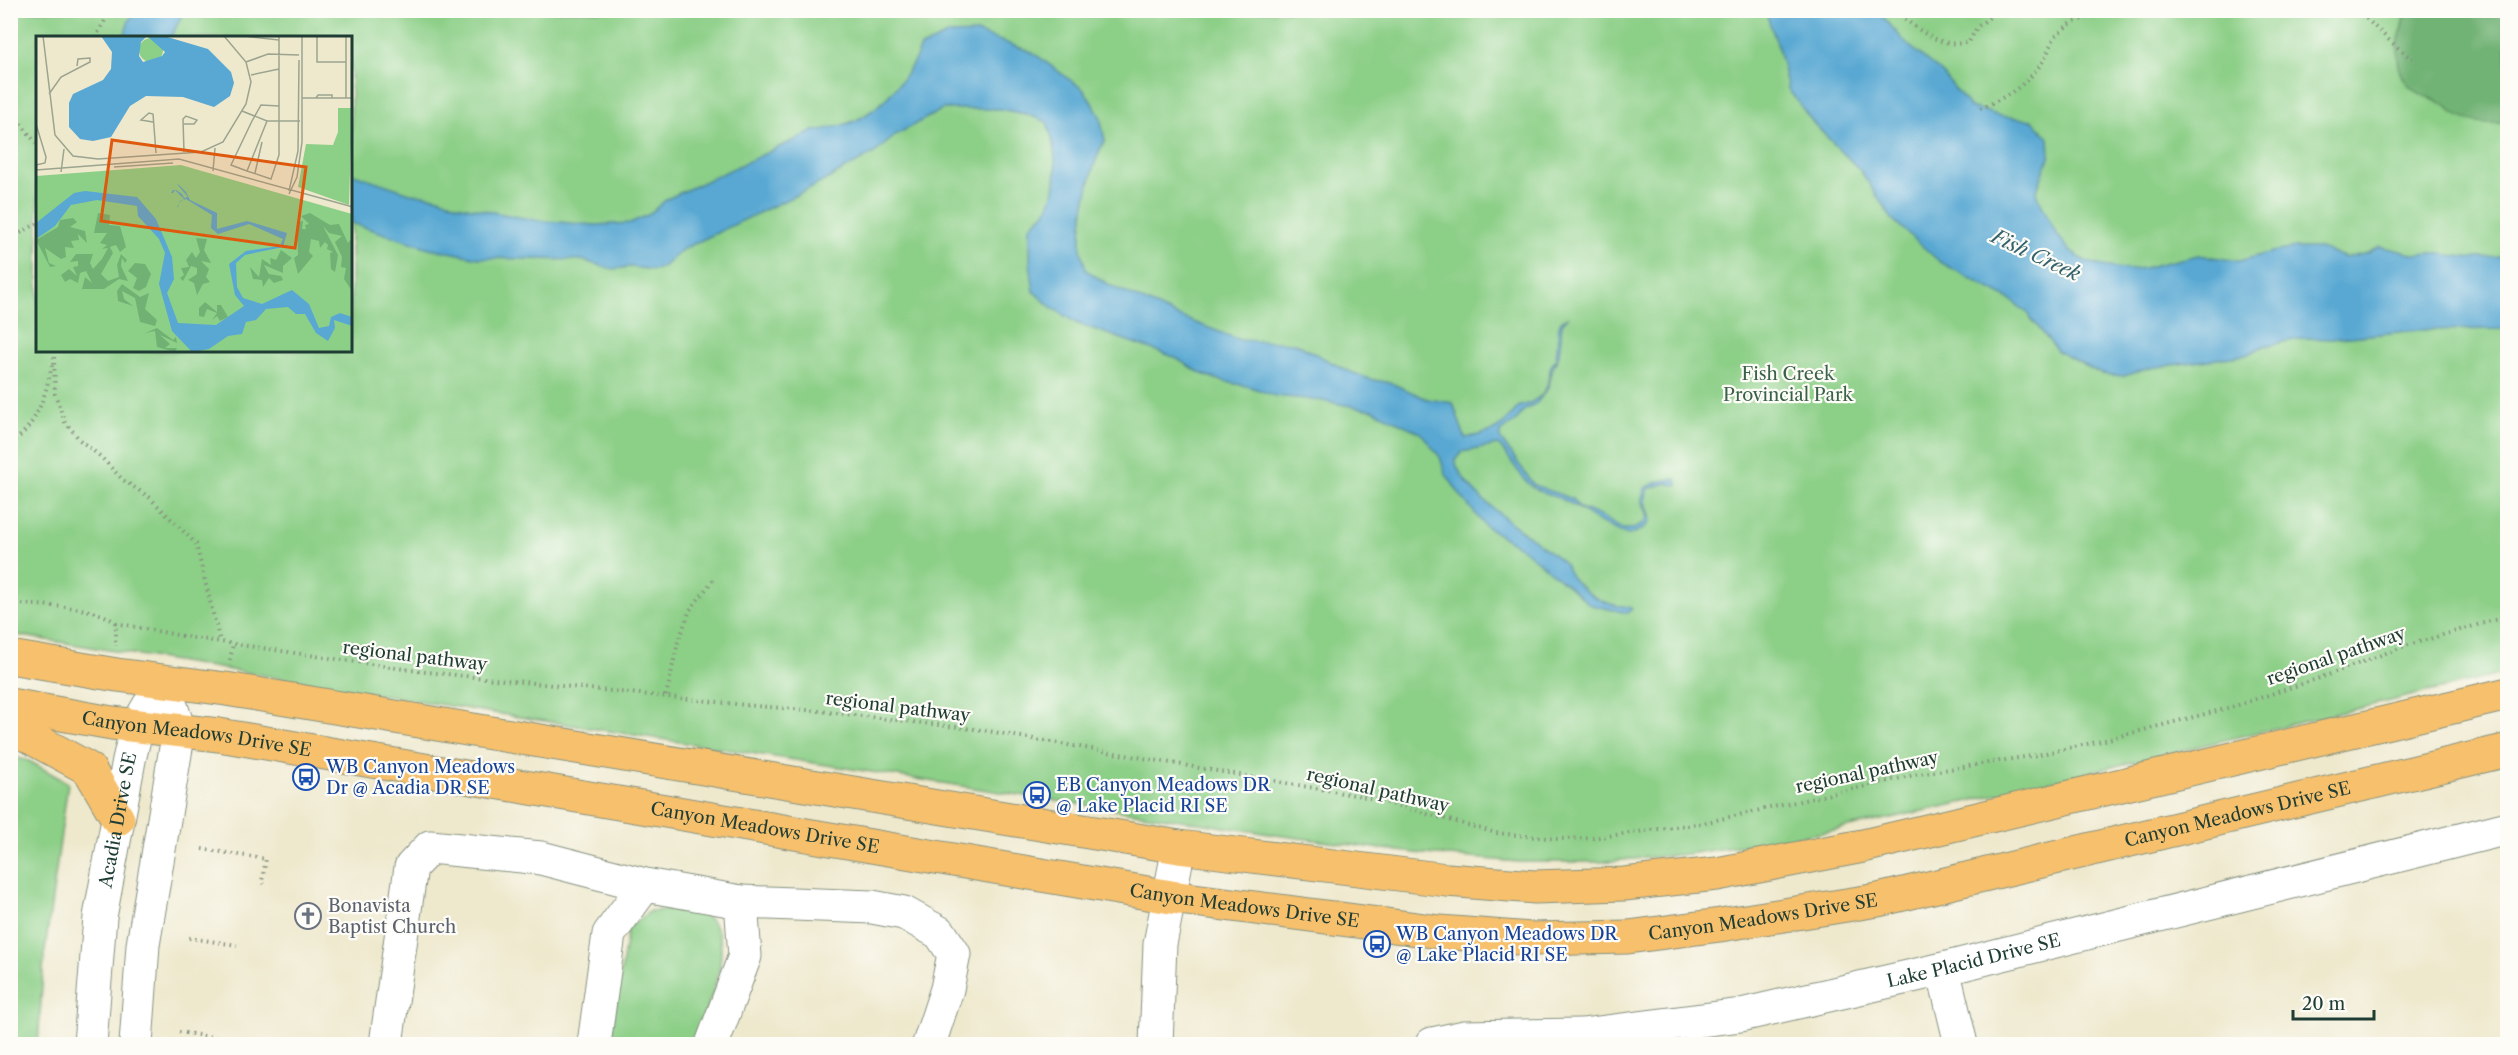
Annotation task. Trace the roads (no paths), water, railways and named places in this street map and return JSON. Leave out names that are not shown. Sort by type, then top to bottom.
[{"type":"main road","points":[[10,657],[163,682],[226,689],[1179,847],[1447,880],[1535,887],[1624,884],[1705,875],[1863,846],[2508,694]]},
{"type":"main road","name":"Canyon Meadows Drive SE","points":[[10,705],[137,726],[178,730],[1171,897],[1440,932],[1531,939],[1628,937],[1720,926],[1878,900],[2508,750]]},
{"type":"main road","points":[[10,726],[89,769],[118,819]]},
{"type":"street","name":"Acadia Drive SE","points":[[90,1044],[100,917],[118,819],[137,726],[163,682]]},
{"type":"street","points":[[136,1044],[142,945],[178,730],[163,682]]},
{"type":"street","name":"Lake Placid Drive SE","points":[[1432,1044],[1464,1036],[1583,1040],[1741,1015],[1943,969],[2508,828]]},
{"type":"street","points":[[386,1044],[411,867],[430,847],[541,858],[645,885],[741,902],[872,907],[904,912],[940,933],[954,954],[947,989],[929,1044]]},
{"type":"street","points":[[1156,1044],[1160,944],[1179,847]]},
{"type":"street","points":[[594,1044],[609,934],[645,885]]},
{"type":"street","points":[[712,1044],[744,956],[741,902]]},
{"type":"street","points":[[1943,969],[1961,1044]]},
{"type":"water","points":[[137,10],[188,10],[184,12],[172,36],[124,36],[129,20]]},
{"type":"water","name":"Fish Creek","points":[[1765,11],[1878,11],[1905,42],[1943,74],[1970,107],[2001,116],[2032,120],[2049,138],[2050,155],[2036,193],[2056,233],[2071,252],[2085,261],[2129,270],[2198,255],[2239,261],[2296,248],[2320,248],[2346,258],[2368,253],[2380,246],[2412,254],[2432,253],[2473,258],[2507,257],[2507,329],[2418,330],[2331,339],[2304,338],[2264,346],[2246,355],[2150,368],[2124,376],[2101,374],[2057,351],[2026,312],[2011,300],[1940,262],[1892,219],[1860,170],[1814,124],[1788,89],[1777,43]]},
{"type":"water","points":[[978,33],[1032,52],[1084,90],[1100,116],[1105,141],[1095,162],[1087,192],[1081,247],[1086,270],[1109,285],[1173,314],[1240,340],[1295,343],[1346,370],[1369,379],[1391,383],[1427,399],[1453,403],[1465,438],[1496,429],[1518,407],[1542,395],[1547,386],[1551,366],[1556,359],[1559,326],[1561,321],[1569,316],[1562,324],[1559,355],[1552,370],[1548,388],[1536,404],[1523,411],[1516,421],[1500,432],[1500,438],[1534,485],[1572,499],[1580,508],[1622,529],[1633,529],[1645,522],[1648,516],[1642,499],[1645,488],[1660,481],[1676,479],[1678,486],[1667,483],[1648,489],[1646,497],[1650,520],[1648,525],[1629,535],[1605,525],[1568,502],[1538,491],[1525,481],[1498,445],[1462,452],[1455,460],[1461,474],[1486,502],[1565,564],[1573,578],[1585,590],[1607,603],[1632,609],[1627,613],[1591,605],[1523,549],[1485,526],[1445,473],[1440,457],[1421,433],[1373,410],[1317,400],[1275,396],[1251,387],[1222,381],[1202,374],[1174,357],[1076,323],[1051,307],[1034,292],[1030,263],[1030,226],[1050,204],[1055,181],[1055,156],[1047,122],[1026,114],[999,109],[943,109],[897,134],[876,152],[813,187],[683,249],[663,267],[654,270],[631,267],[612,269],[581,260],[479,258],[429,248],[352,223],[352,173],[410,193],[534,220],[595,225],[630,223],[648,215],[667,199],[814,131],[853,122],[873,110],[890,94],[905,76],[921,47],[949,34]]},
{"type":"place","name":"WB Canyon Meadows Dr @ Acadia DR SE","points":[[306,777]]},
{"type":"place","name":"EB Canyon Meadows DR @ Lake Placid RI SE","points":[[1037,795]]},
{"type":"place","name":"Bonavista Baptist Church","points":[[308,916]]},
{"type":"place","name":"WB Canyon Meadows DR @ Lake Placid RI SE","points":[[1377,944]]},
{"type":"park label","name":"Fish Creek Provincial Park","points":[[1788,384]]}]
